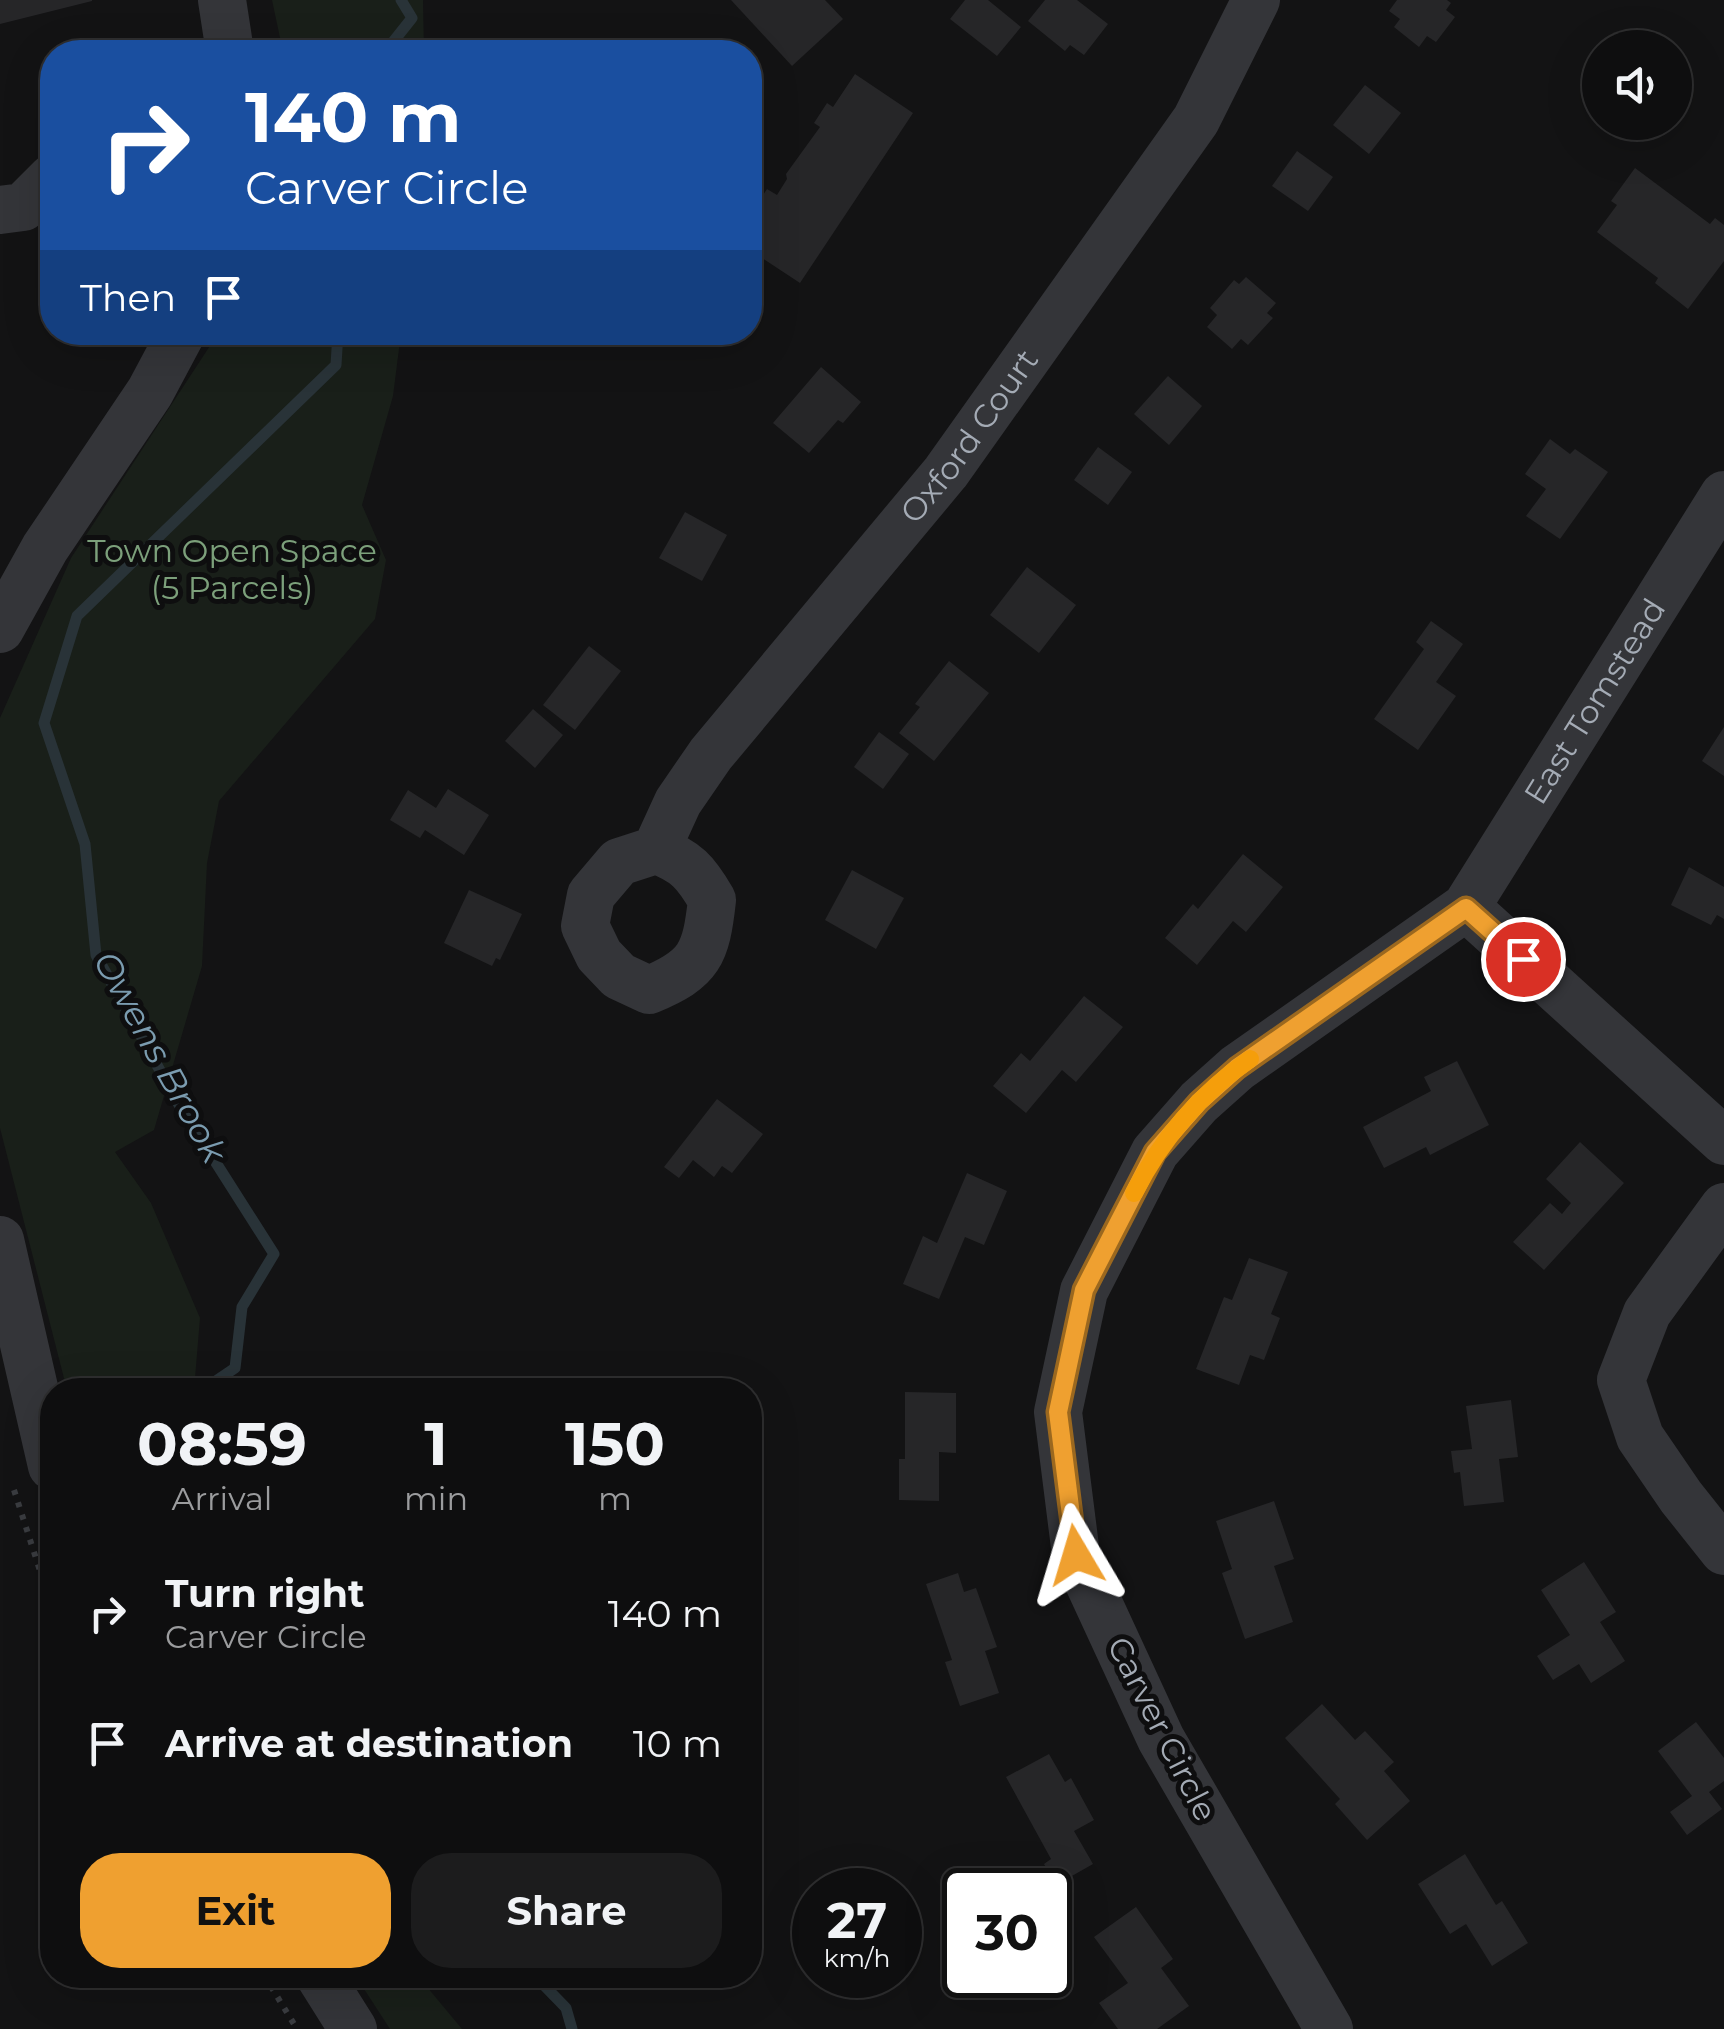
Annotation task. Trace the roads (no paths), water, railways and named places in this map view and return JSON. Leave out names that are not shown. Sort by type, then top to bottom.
[{"type":"street","points":[[222,0],[228,40]]},
{"type":"street","name":"Oxford Court","points":[[656,850],[678,802],[711,754],[946,472],[1196,120],[1256,0]]},
{"type":"street","points":[[0,210],[23,206],[40,192]]},
{"type":"street","points":[[0,629],[45,548],[150,392],[175,345]]},
{"type":"street","name":"East Tomstead","points":[[1466,908],[1724,495]]},
{"type":"street","points":[[1466,908],[1724,1141]]},
{"type":"street","name":"Carver Circle","points":[[1329,2029],[1161,1738],[1076,1555],[1058,1412],[1084,1290],[1155,1152],[1199,1102],[1237,1068],[1466,908]]},
{"type":"street","points":[[1724,1207],[1648,1314],[1622,1380],[1640,1437],[1681,1498],[1724,1551]]},
{"type":"street","points":[[0,1240],[32,1472]]},
{"type":"street","points":[[327,1988],[353,2029]]},
{"type":"waterway","name":"Owens Brook","points":[[395,40],[412,18],[401,0]]},
{"type":"waterway","name":"Owens Brook","points":[[220,1378],[235,1368],[242,1307],[274,1254],[178,1103],[96,955],[85,844],[44,723],[77,616],[336,365],[337,345]]},
{"type":"waterway","name":"Owens Brook","points":[[547,1988],[566,2008],[572,2029]]},
{"type":"park label","name":"Town Open Space (5 Parcels)","points":[[232,570]]}]
